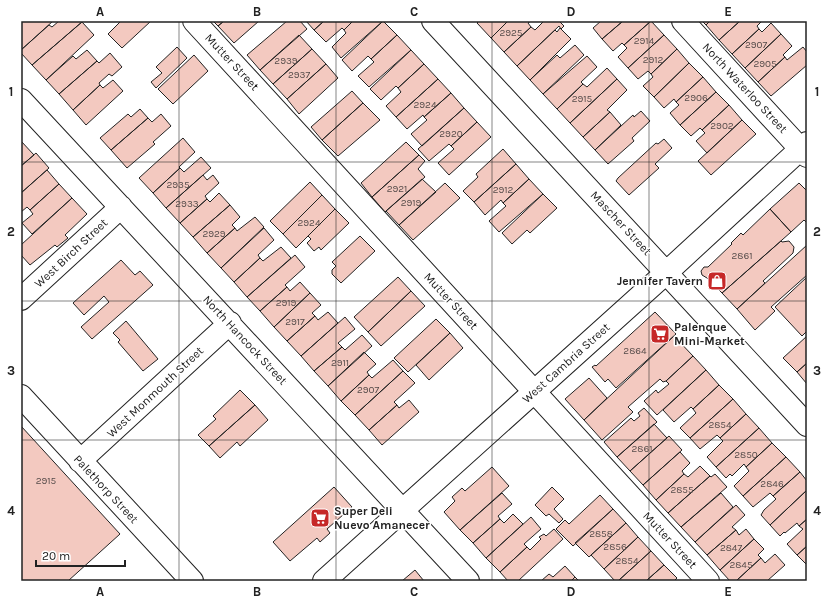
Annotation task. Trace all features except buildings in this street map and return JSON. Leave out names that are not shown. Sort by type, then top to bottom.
[{"type":"street","name":"Mutter Street","points":[[194,21],[708,581]]},
{"type":"street","name":"Mascher Street","points":[[433,21],[667,272],[807,425]]},
{"type":"street","name":"North Waterloo Street","points":[[683,21],[805,149]]},
{"type":"street","name":"North Hancock Street","points":[[21,100],[230,323],[468,581]]},
{"type":"street","name":"West Cambria Street","points":[[324,581],[402,509],[805,149]]},
{"type":"street","name":"West Birch Street","points":[[21,299],[121,207]]},
{"type":"street","name":"West Monmouth Street","points":[[80,461],[230,323]]},
{"type":"street","name":"Palethorp Street","points":[[21,396],[192,581]]},
{"type":"place","name":"Jennifer Tavern","points":[[717,281]]},
{"type":"place","name":"Palenque Mini-Market","points":[[660,334]]},
{"type":"place","name":"Super Deli Nuevo Amanecer","points":[[320,518]]}]
